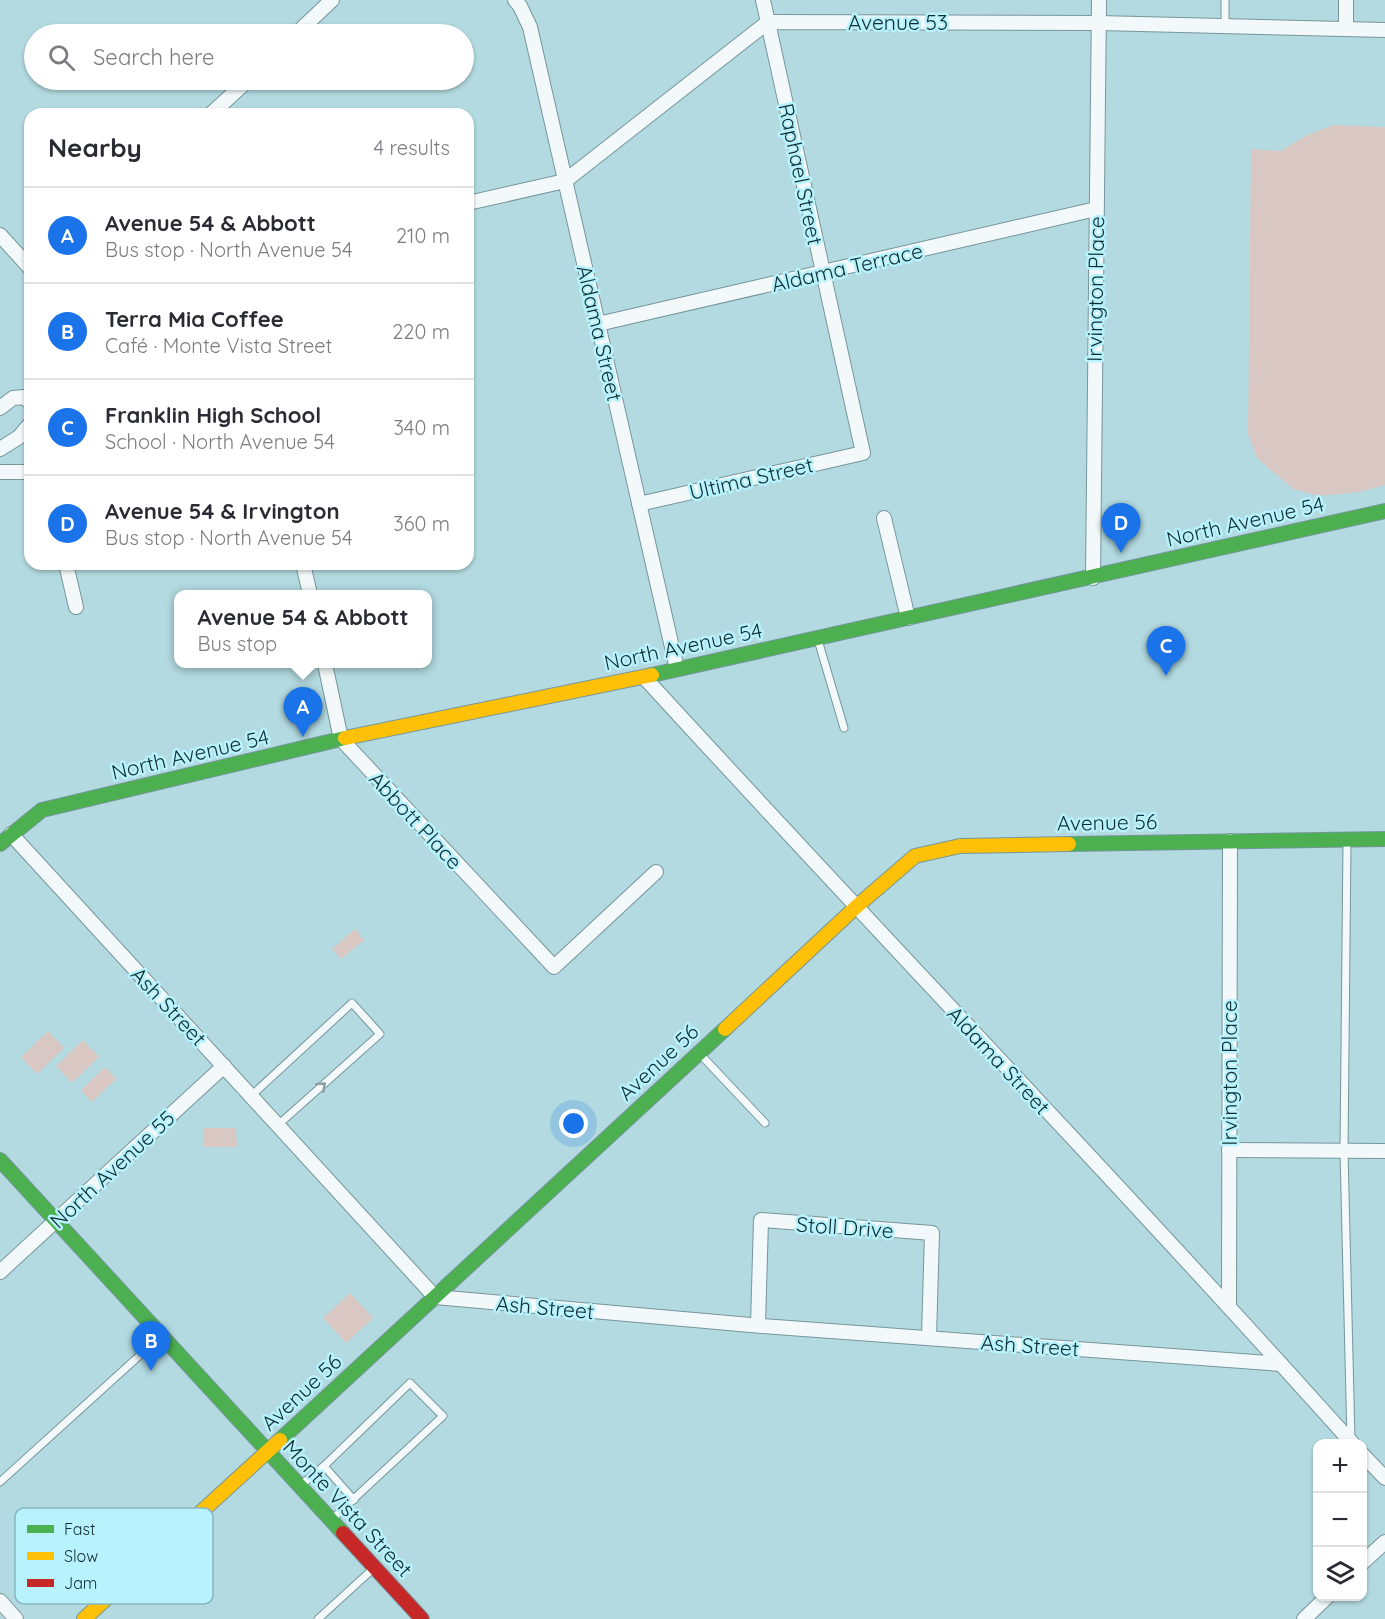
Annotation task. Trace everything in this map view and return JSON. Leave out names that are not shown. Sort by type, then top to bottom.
[{"type":"street","points":[[307,24],[332,0]]},
{"type":"street","name":"Aldama Street","points":[[515,0],[530,27],[677,669]]},
{"type":"street","name":"Raphael Street","points":[[763,0],[863,453]]},
{"type":"street","name":"Irvington Place","points":[[1093,578],[1099,0]]},
{"type":"street","points":[[1346,0],[1346,29]]},
{"type":"street","points":[[474,202],[565,181],[768,22]]},
{"type":"street","name":"Avenue 53","points":[[768,22],[1099,23],[1385,30]]},
{"type":"street","points":[[218,108],[237,90]]},
{"type":"street","name":"Aldama Terrace","points":[[598,324],[1096,209]]},
{"type":"street","points":[[0,235],[24,261]]},
{"type":"street","points":[[0,408],[13,398],[24,397]]},
{"type":"street","points":[[0,449],[24,430]]},
{"type":"street","name":"Ultima Street","points":[[639,504],[863,453]]},
{"type":"street","points":[[0,471],[24,472]]},
{"type":"street","name":"North Avenue 54","points":[[0,844],[42,810],[341,739],[644,677],[1385,511]]},
{"type":"street","points":[[884,518],[908,618]]},
{"type":"street","points":[[67,570],[76,607]]},
{"type":"street","points":[[304,570],[309,590]]},
{"type":"street","points":[[326,668],[341,739]]},
{"type":"street","name":"Aldama Street","points":[[644,677],[1229,1305],[1349,1439]]},
{"type":"street","name":"Abbott Place","points":[[341,739],[554,967],[656,872]]},
{"type":"street","name":"Ash Street","points":[[11,834],[435,1297],[759,1326],[1281,1364]]},
{"type":"street","name":"Avenue 56","points":[[206,1508],[856,907],[915,856],[960,846],[1385,839]]},
{"type":"street","name":"Irvington Place","points":[[1229,1305],[1230,841]]},
{"type":"street","name":"North Avenue 55","points":[[0,1272],[224,1066]]},
{"type":"street","points":[[1229,1150],[1385,1151]]},
{"type":"street","name":"Monte Vista Street","points":[[0,1160],[422,1619]]},
{"type":"street","name":"Stoll Drive","points":[[759,1326],[760,1220],[932,1233],[929,1337]]},
{"type":"street","points":[[1379,1464],[1385,1478]]},
{"type":"street","points":[[1367,1558],[1385,1542]]},
{"type":"street","points":[[0,1601],[16,1619]]},
{"type":"street","points":[[1304,1619],[1323,1601]]},
{"type":"street","name":"Avenue 56","points":[[84,1619],[100,1604]]},
{"type":"lane","points":[[1225,0],[1225,27]]},
{"type":"lane","points":[[817,638],[844,728]]},
{"type":"lane","points":[[1347,840],[1344,1151],[1352,1439]]},
{"type":"lane","points":[[251,1096],[352,1003],[380,1034],[278,1125]]},
{"type":"lane","points":[[699,1053],[765,1123]]},
{"type":"lane","points":[[0,1482],[161,1336]]},
{"type":"lane","points":[[300,1486],[339,1452],[410,1383],[443,1416],[331,1520]]},
{"type":"lane","points":[[324,1466],[354,1500]]},
{"type":"lane","points":[[318,1619],[375,1567]]},
{"type":"shaded area","points":[[1334,125],[1385,127],[1385,485],[1359,492],[1320,496],[1293,489],[1257,458],[1248,434],[1251,149],[1281,151],[1307,135]]},
{"type":"shaded area","points":[[355,929],[364,940],[341,959],[332,949]]},
{"type":"shaded area","points":[[48,1031],[64,1048],[37,1074],[21,1057]]},
{"type":"shaded area","points":[[83,1040],[99,1057],[72,1083],[56,1066]]},
{"type":"shaded area","points":[[105,1067],[116,1079],[92,1102],[81,1090]]},
{"type":"shaded area","points":[[203,1128],[236,1128],[237,1147],[204,1147]]},
{"type":"shaded area","points":[[350,1293],[373,1318],[346,1343],[323,1318]]},
{"type":"tram line","points":[[0,1613],[6,1619]]},
{"type":"traffic: fast","points":[[652,675],[1385,511]]},
{"type":"traffic: fast","points":[[0,844],[42,810],[345,738]]},
{"type":"traffic: fast","points":[[1069,844],[1385,839]]},
{"type":"traffic: fast","points":[[280,1440],[725,1029]]},
{"type":"traffic: fast","points":[[0,1160],[343,1533]]},
{"type":"traffic: slow","points":[[345,738],[652,675]]},
{"type":"traffic: slow","points":[[725,1029],[856,907],[915,856],[960,846],[1069,844]]},
{"type":"traffic: slow","points":[[206,1508],[280,1440]]},
{"type":"traffic: slow","points":[[84,1619],[100,1604]]},
{"type":"traffic: jam","points":[[343,1533],[422,1619]]},
{"type":"place","name":"Avenue 54 & Irvington","points":[[1121,553]]},
{"type":"place","name":"Franklin High School","points":[[1166,676]]},
{"type":"place","name":"Avenue 54 & Abbott","points":[[303,737]]},
{"type":"place","name":"Terra Mia Coffee","points":[[151,1371]]}]
